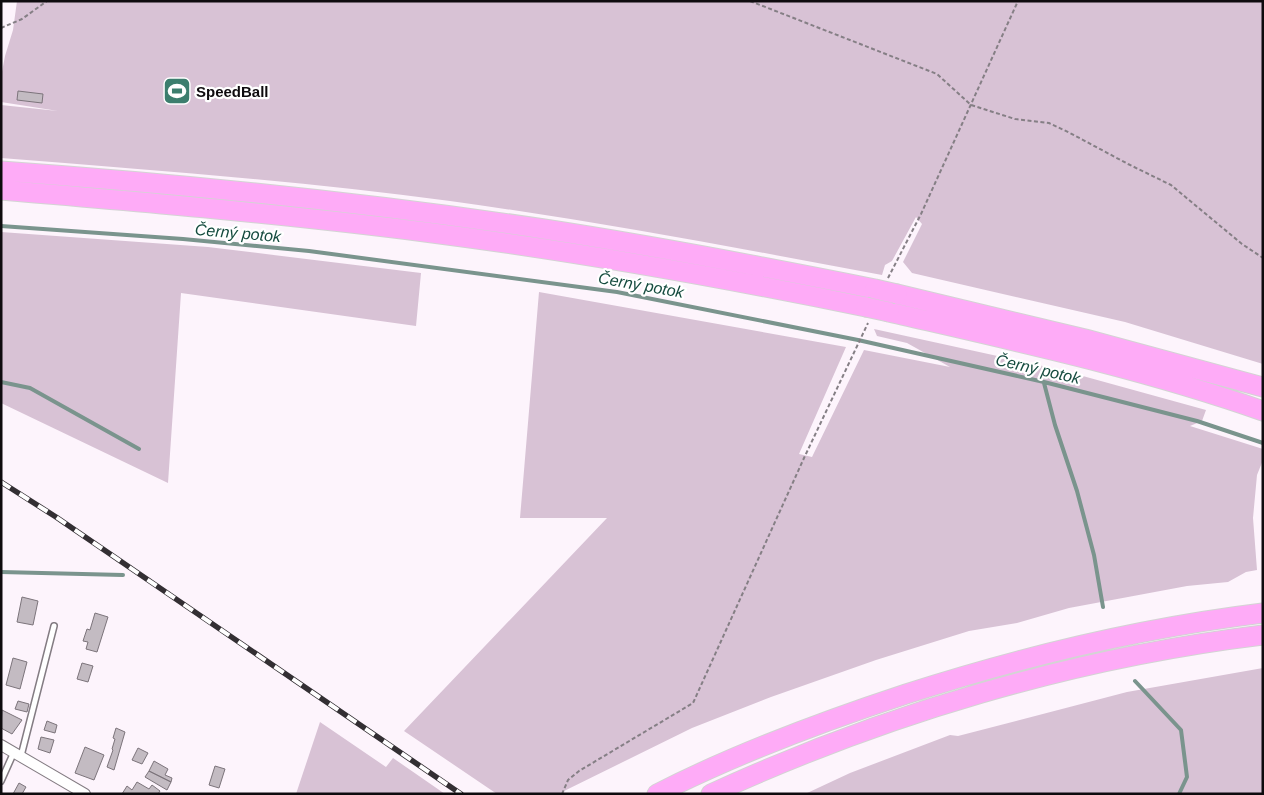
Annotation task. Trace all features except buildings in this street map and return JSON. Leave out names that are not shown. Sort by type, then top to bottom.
[{"type":"highway","points":[[1,171],[200,187],[438,214],[774,268],[882,283],[897,294],[1094,341],[1263,387]]},
{"type":"highway","points":[[1,190],[198,207],[426,232],[646,265],[867,314],[889,312],[1080,357],[1178,384],[1263,412]]},
{"type":"highway","points":[[657,794],[773,741],[860,709],[946,682],[1037,656],[1129,634],[1263,613]]},
{"type":"highway","points":[[711,794],[806,752],[960,700],[1042,677],[1135,656],[1263,635]]},
{"type":"street","points":[[1,744],[81,793]]},
{"type":"lane","points":[[1,781],[18,754],[54,626]]},
{"type":"path","points":[[1,28],[22,19],[46,1]]},
{"type":"path","points":[[750,1],[938,74],[971,105],[1015,119],[1049,123],[1171,184],[1242,244],[1263,258]]},
{"type":"path","points":[[882,283],[921,214],[1018,1]]},
{"type":"path","points":[[562,794],[568,780],[579,771],[693,703],[867,314]]},
{"type":"shaded area","points":[[17,1],[1263,1],[1263,364],[1125,322],[912,273],[903,262],[922,224],[916,217],[892,261],[885,265],[882,275],[612,226],[450,201],[282,182],[1,158],[1,105],[58,111],[1,102],[1,77],[13,30]]},
{"type":"shaded area","points":[[1,232],[208,247],[421,273],[416,326],[181,293],[168,483],[1,403]]},
{"type":"shaded area","points":[[539,292],[846,347],[799,454],[812,457],[864,350],[950,367],[907,343],[877,336],[874,329],[1061,370],[1206,410],[1202,421],[1190,426],[1263,449],[1263,460],[1257,475],[1253,518],[1257,570],[1246,572],[1228,582],[1187,586],[1069,608],[1017,623],[969,631],[876,660],[771,697],[692,728],[558,794],[497,794],[404,731],[607,518],[520,518]]},
{"type":"shaded area","points":[[1263,668],[1263,794],[805,794],[850,773],[950,735],[958,736],[1127,692]]},
{"type":"shaded area","points":[[320,722],[386,767],[393,758],[445,794],[296,794]]},
{"type":"waterway","name":"Černý potok","points":[[1,226],[183,239],[309,251],[617,292],[858,340],[1044,382],[1197,421],[1263,443]]},
{"type":"waterway","points":[[1,382],[30,388],[139,449]]},
{"type":"waterway","points":[[1044,383],[1055,425],[1077,491],[1094,555],[1103,607]]},
{"type":"waterway","points":[[1,572],[123,575]]},
{"type":"waterway","points":[[1135,681],[1181,730],[1187,777],[1179,794]]},
{"type":"railway","points":[[1,482],[56,517],[461,794]]},
{"type":"place","name":"SpeedBall","points":[[177,91]]}]
